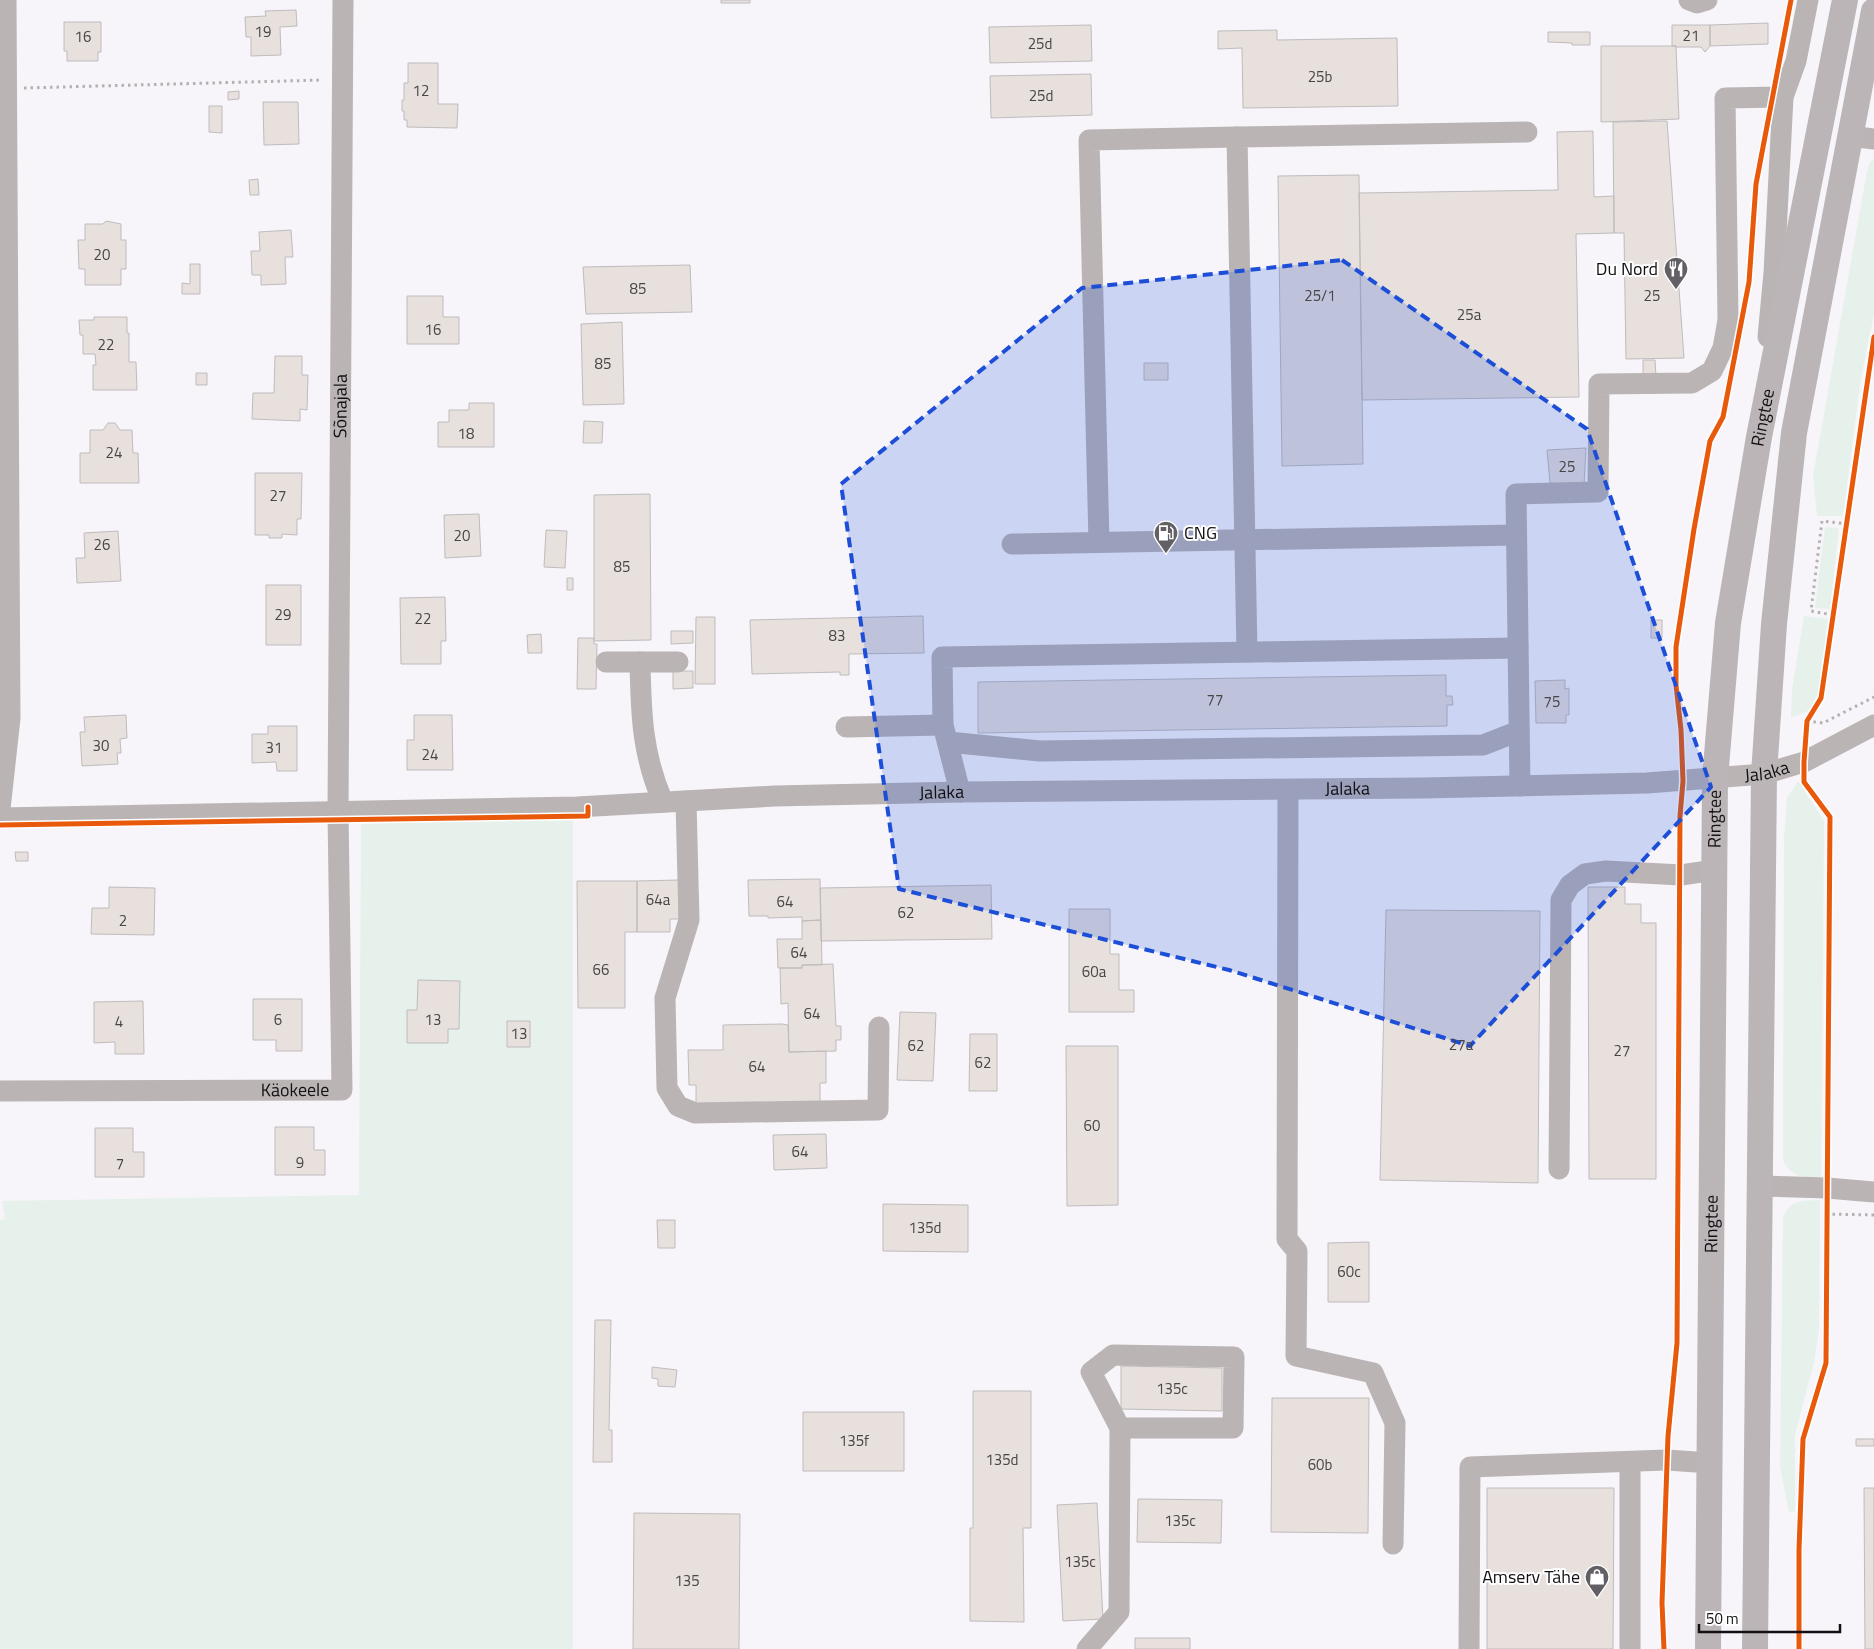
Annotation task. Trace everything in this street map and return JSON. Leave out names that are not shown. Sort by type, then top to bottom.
[{"type":"main road","name":"Ringtee","points":[[1708,1649],[1715,779],[1728,623],[1760,437],[1845,0]]},
{"type":"main road","name":"Ringtee","points":[[1755,1649],[1764,774],[1774,624],[1794,434],[1862,138],[1874,11]]},
{"type":"street","points":[[0,809],[10,718],[5,683],[3,159],[6,0]]},
{"type":"street","name":"Sõnajala","points":[[338,812],[343,0]]},
{"type":"street","points":[[1689,0],[1697,3],[1707,0]]},
{"type":"street","points":[[1760,437],[1774,273],[1783,97],[1796,61],[1808,0]]},
{"type":"street","points":[[1520,786],[1516,494],[1598,492],[1599,384],[1692,383],[1712,371],[1723,348],[1728,320],[1725,98],[1783,97]]},
{"type":"street","points":[[1099,542],[1089,140],[1527,132]]},
{"type":"street","points":[[1237,137],[1247,652]]},
{"type":"street","points":[[1012,544],[1516,535]]},
{"type":"street","points":[[960,792],[945,733],[942,657],[1518,648]]},
{"type":"street","points":[[606,662],[678,662]]},
{"type":"street","points":[[640,662],[641,715],[645,750],[654,783],[663,802]]},
{"type":"street","name":"Jalaka","points":[[0,818],[577,807],[775,796],[960,792],[1288,790],[1647,783],[1764,774],[1804,762],[1874,725]]},
{"type":"street","points":[[846,727],[945,733],[1040,751],[1483,745],[1519,731]]},
{"type":"street","points":[[1288,790],[1287,1239],[1297,1251],[1296,1356],[1373,1373],[1395,1423],[1393,1544]]},
{"type":"street","points":[[686,801],[689,920],[665,998],[667,1088],[678,1106],[695,1113],[878,1110],[879,1027]]},
{"type":"street","name":"Käokeele","points":[[0,1091],[342,1090],[338,812]]},
{"type":"street","points":[[1559,1168],[1561,900],[1570,885],[1585,874],[1606,871],[1681,875],[1715,870]]},
{"type":"street","points":[[1759,1186],[1874,1192]]},
{"type":"street","points":[[1086,1649],[1119,1612],[1120,1428],[1091,1372],[1113,1355],[1234,1357],[1233,1428],[1120,1428]]},
{"type":"street","points":[[1469,1649],[1470,1467],[1667,1460],[1710,1463]]},
{"type":"street","points":[[1630,1462],[1630,1649]]},
{"type":"path","points":[[4,84],[343,80]]},
{"type":"path","points":[[1833,615],[1811,611],[1822,521],[1847,521],[1845,533]]},
{"type":"path","points":[[1832,624],[1834,606]]},
{"type":"path","points":[[1798,723],[1807,721],[1823,723],[1874,697]]},
{"type":"path","points":[[1806,730],[1807,721],[1812,714]]},
{"type":"path","points":[[1826,1188],[1826,1224]]},
{"type":"path","points":[[1826,1214],[1874,1215]]},
{"type":"highlighted area","points":[[1342,260],[1587,429],[1711,787],[1470,1046],[1229,970],[899,889],[841,484],[1082,288]]},
{"type":"shaded area","points":[[1874,159],[1874,314],[1861,378],[1843,516],[1817,516],[1813,476],[1867,171],[1870,162]]},
{"type":"shaded area","points":[[1825,527],[1839,528],[1830,609],[1815,608]]},
{"type":"shaded area","points":[[1804,616],[1828,619],[1818,694],[1810,710],[1791,718],[1792,689]]},
{"type":"shaded area","points":[[1798,781],[1824,821],[1821,1178],[1798,1175],[1786,1166],[1783,1160],[1784,839],[1787,798]]},
{"type":"shaded area","points":[[573,819],[573,1649],[0,1649],[0,1220],[5,1219],[2,1201],[359,1195],[361,824]]},
{"type":"shaded area","points":[[1820,1200],[1819,1329],[1814,1362],[1795,1435],[1795,1511],[1789,1512],[1780,1467],[1783,1217],[1793,1204],[1802,1201]]},
{"type":"building","points":[[721,0],[750,0],[750,3],[721,3]]},
{"type":"building","points":[[296,10],[297,26],[280,27],[281,55],[251,56],[251,37],[246,37],[245,17],[266,16],[265,11]]},
{"type":"building","points":[[64,22],[101,22],[101,52],[98,52],[98,61],[67,61],[67,51],[64,51]]},
{"type":"building","points":[[1768,23],[1768,44],[1710,46],[1710,25]]},
{"type":"building","points":[[1091,25],[1092,61],[990,63],[989,27]]},
{"type":"building","points":[[1672,25],[1710,25],[1710,46],[1705,52],[1701,47],[1672,46]]},
{"type":"building","points":[[1277,30],[1277,40],[1397,38],[1398,106],[1243,108],[1242,48],[1218,49],[1218,31]]},
{"type":"building","points":[[1548,32],[1590,32],[1590,45],[1548,42]]},
{"type":"building","points":[[1601,46],[1676,46],[1679,119],[1601,122]]},
{"type":"building","points":[[408,63],[438,63],[438,104],[458,104],[457,128],[407,127],[407,120],[404,120],[404,111],[402,111],[402,100],[404,100],[404,83],[408,83]]},
{"type":"building","points":[[1091,74],[1092,115],[991,118],[990,76]]},
{"type":"building","points":[[239,91],[239,99],[228,100],[228,92]]},
{"type":"building","points":[[263,102],[298,102],[299,144],[264,145]]},
{"type":"building","points":[[209,106],[222,106],[222,133],[209,132]]},
{"type":"building","points":[[1667,121],[1684,358],[1626,359],[1624,233],[1614,233],[1613,122]]},
{"type":"building","points":[[1593,131],[1594,197],[1614,196],[1614,233],[1576,234],[1579,397],[1362,400],[1359,193],[1558,190],[1557,132]]},
{"type":"building","points":[[1359,175],[1363,464],[1282,466],[1278,176]]},
{"type":"building","points":[[258,179],[259,195],[250,195],[249,180]]},
{"type":"building","points":[[106,221],[121,224],[121,240],[126,240],[126,269],[121,269],[121,285],[85,285],[85,269],[79,269],[78,240],[85,240],[85,224],[103,224]]},
{"type":"building","points":[[291,230],[293,257],[285,257],[286,284],[261,285],[261,275],[252,275],[251,251],[260,251],[259,232]]},
{"type":"building","points":[[190,264],[200,264],[200,294],[182,294],[182,283],[190,284]]},
{"type":"building","points":[[690,265],[692,312],[586,314],[583,267]]},
{"type":"building","points":[[407,296],[443,296],[443,317],[459,317],[459,344],[407,344]]},
{"type":"building","points":[[94,317],[127,317],[129,362],[136,362],[137,390],[93,390],[93,365],[96,365],[95,354],[83,354],[83,335],[80,335],[79,320],[94,320]]},
{"type":"building","points":[[622,322],[624,404],[583,405],[581,324]]},
{"type":"building","points":[[275,356],[302,356],[302,375],[308,375],[307,410],[300,409],[300,421],[252,419],[253,393],[274,393]]},
{"type":"building","points":[[1643,360],[1655,360],[1656,376],[1643,376]]},
{"type":"building","points":[[1144,363],[1168,363],[1168,380],[1144,380]]},
{"type":"building","points":[[196,373],[207,373],[207,385],[196,385]]},
{"type":"building","points":[[469,403],[494,403],[494,447],[438,447],[438,422],[449,422],[449,410],[469,410]]},
{"type":"building","points":[[584,421],[603,422],[602,443],[583,443]]},
{"type":"building","points":[[108,423],[115,423],[120,430],[132,430],[133,453],[138,453],[139,483],[80,483],[80,453],[90,453],[90,430],[103,430]]},
{"type":"building","points":[[1586,448],[1584,485],[1550,483],[1547,450]]},
{"type":"building","points":[[255,473],[302,473],[301,519],[297,519],[297,535],[282,534],[282,538],[269,538],[269,535],[255,535]]},
{"type":"building","points":[[650,494],[651,640],[594,641],[594,495]]},
{"type":"building","points":[[479,514],[481,556],[445,558],[444,515]]},
{"type":"building","points":[[546,530],[567,531],[565,568],[544,567]]},
{"type":"building","points":[[118,531],[121,581],[77,583],[76,558],[85,558],[84,533]]},
{"type":"building","points":[[567,578],[573,578],[573,590],[567,590]]},
{"type":"building","points":[[266,585],[301,585],[301,645],[266,645]]},
{"type":"building","points":[[445,597],[446,641],[441,641],[441,664],[401,664],[400,598]]},
{"type":"building","points":[[923,616],[924,653],[849,654],[849,675],[840,675],[840,672],[752,674],[750,620]]},
{"type":"building","points":[[696,617],[715,617],[715,684],[695,684]]},
{"type":"building","points":[[1651,620],[1662,620],[1662,638],[1651,638]]},
{"type":"building","points":[[671,631],[693,631],[693,643],[671,644]]},
{"type":"building","points":[[541,634],[542,653],[528,653],[527,635]]},
{"type":"building","points":[[578,638],[594,638],[594,644],[597,644],[596,689],[577,689]]},
{"type":"building","points":[[673,671],[693,671],[693,688],[673,689]]},
{"type":"building","points":[[1446,675],[1446,696],[1452,696],[1453,705],[1447,705],[1447,726],[978,733],[978,682]]},
{"type":"building","points":[[1565,680],[1565,689],[1569,688],[1569,715],[1566,715],[1566,723],[1536,723],[1535,681]]},
{"type":"building","points":[[126,715],[127,738],[120,739],[121,753],[117,753],[118,764],[82,766],[80,732],[85,732],[84,717]]},
{"type":"building","points":[[414,715],[452,715],[453,770],[407,770],[407,740],[414,740]]},
{"type":"building","points":[[268,726],[297,726],[297,771],[277,771],[276,762],[252,763],[252,734],[268,734]]},
{"type":"building","points":[[15,852],[28,852],[28,861],[16,861]]},
{"type":"building","points":[[820,879],[821,920],[802,921],[802,917],[768,918],[768,916],[749,916],[748,880]]},
{"type":"building","points":[[679,880],[679,919],[670,919],[670,932],[637,932],[637,881]]},
{"type":"building","points":[[577,881],[637,881],[637,932],[625,932],[625,1008],[578,1008]]},
{"type":"building","points":[[991,885],[992,939],[821,941],[820,888]]},
{"type":"building","points":[[109,887],[155,888],[154,935],[91,934],[92,908],[109,908]]},
{"type":"building","points":[[1588,887],[1625,887],[1625,904],[1641,904],[1641,923],[1656,923],[1656,1179],[1589,1179]]},
{"type":"building","points":[[1069,909],[1110,909],[1110,954],[1119,954],[1119,990],[1134,990],[1134,1012],[1069,1012]]},
{"type":"building","points":[[1386,910],[1540,911],[1538,1183],[1380,1180]]},
{"type":"building","points":[[821,920],[822,965],[802,965],[802,968],[778,968],[777,939],[802,939],[802,921]]},
{"type":"building","points":[[833,964],[836,1026],[841,1026],[841,1040],[836,1040],[836,1051],[789,1052],[788,1003],[781,1004],[780,968],[802,968],[802,965]]},
{"type":"building","points":[[418,980],[460,981],[459,1029],[448,1029],[448,1043],[407,1043],[407,1010],[417,1010]]},
{"type":"building","points":[[253,999],[302,999],[302,1051],[276,1051],[276,1040],[253,1040]]},
{"type":"building","points":[[143,1001],[144,1054],[115,1054],[115,1042],[94,1043],[94,1002]]},
{"type":"building","points":[[900,1012],[936,1013],[933,1081],[897,1080]]},
{"type":"building","points":[[507,1021],[530,1021],[530,1047],[507,1047]]},
{"type":"building","points":[[723,1025],[788,1025],[789,1052],[826,1051],[826,1083],[820,1083],[820,1102],[696,1104],[696,1085],[689,1085],[688,1050],[723,1050]]},
{"type":"building","points":[[970,1034],[997,1034],[997,1091],[969,1091]]},
{"type":"building","points":[[1066,1046],[1118,1046],[1118,1205],[1067,1206]]},
{"type":"building","points":[[275,1127],[314,1127],[314,1150],[325,1150],[325,1175],[275,1175]]},
{"type":"building","points":[[95,1128],[133,1128],[133,1152],[144,1152],[144,1177],[95,1177]]},
{"type":"building","points":[[826,1134],[827,1168],[774,1170],[773,1135]]},
{"type":"building","points":[[883,1204],[968,1205],[968,1252],[883,1251]]},
{"type":"building","points":[[657,1220],[675,1220],[675,1248],[658,1248]]},
{"type":"building","points":[[1369,1242],[1369,1302],[1328,1302],[1328,1243]]},
{"type":"building","points":[[595,1320],[611,1320],[609,1430],[612,1430],[612,1462],[593,1462]]},
{"type":"building","points":[[1121,1366],[1222,1368],[1222,1411],[1121,1409]]},
{"type":"building","points":[[652,1367],[677,1370],[675,1387],[658,1386],[658,1379],[652,1378]]},
{"type":"building","points":[[973,1391],[1031,1391],[1031,1528],[1023,1528],[1024,1622],[970,1621],[970,1528],[973,1528]]},
{"type":"building","points":[[1272,1398],[1369,1398],[1368,1533],[1271,1532]]},
{"type":"building","points":[[803,1412],[904,1412],[904,1471],[803,1471]]},
{"type":"building","points":[[1856,1439],[1874,1439],[1874,1446],[1856,1446]]},
{"type":"building","points":[[1487,1488],[1614,1488],[1613,1649],[1487,1649]]},
{"type":"building","points":[[1864,1488],[1874,1488],[1874,1649],[1865,1649]]},
{"type":"building","points":[[1138,1499],[1222,1500],[1221,1543],[1137,1542]]},
{"type":"building","points":[[1097,1503],[1103,1619],[1063,1621],[1057,1505]]},
{"type":"building","points":[[634,1513],[740,1514],[739,1649],[633,1649]]},
{"type":"building","points":[[1135,1638],[1190,1638],[1190,1649],[1135,1649]]},
{"type":"cycle path","points":[[1664,1649],[1662,1603],[1668,1436],[1677,1343],[1680,816],[1683,781],[1681,730],[1676,685],[1676,647],[1710,441],[1723,417],[1749,282],[1756,184],[1791,0]]},
{"type":"cycle path","points":[[1799,1649],[1799,1550],[1803,1439],[1826,1363],[1830,817],[1804,782],[1804,762],[1807,721],[1821,698],[1874,337]]},
{"type":"cycle path","points":[[0,825],[588,816],[588,807]]},
{"type":"place","name":"Du Nord","points":[[1676,290]]},
{"type":"place","name":"CNG","points":[[1166,554]]},
{"type":"place","name":"Amserv Tähe","points":[[1597,1598]]}]
